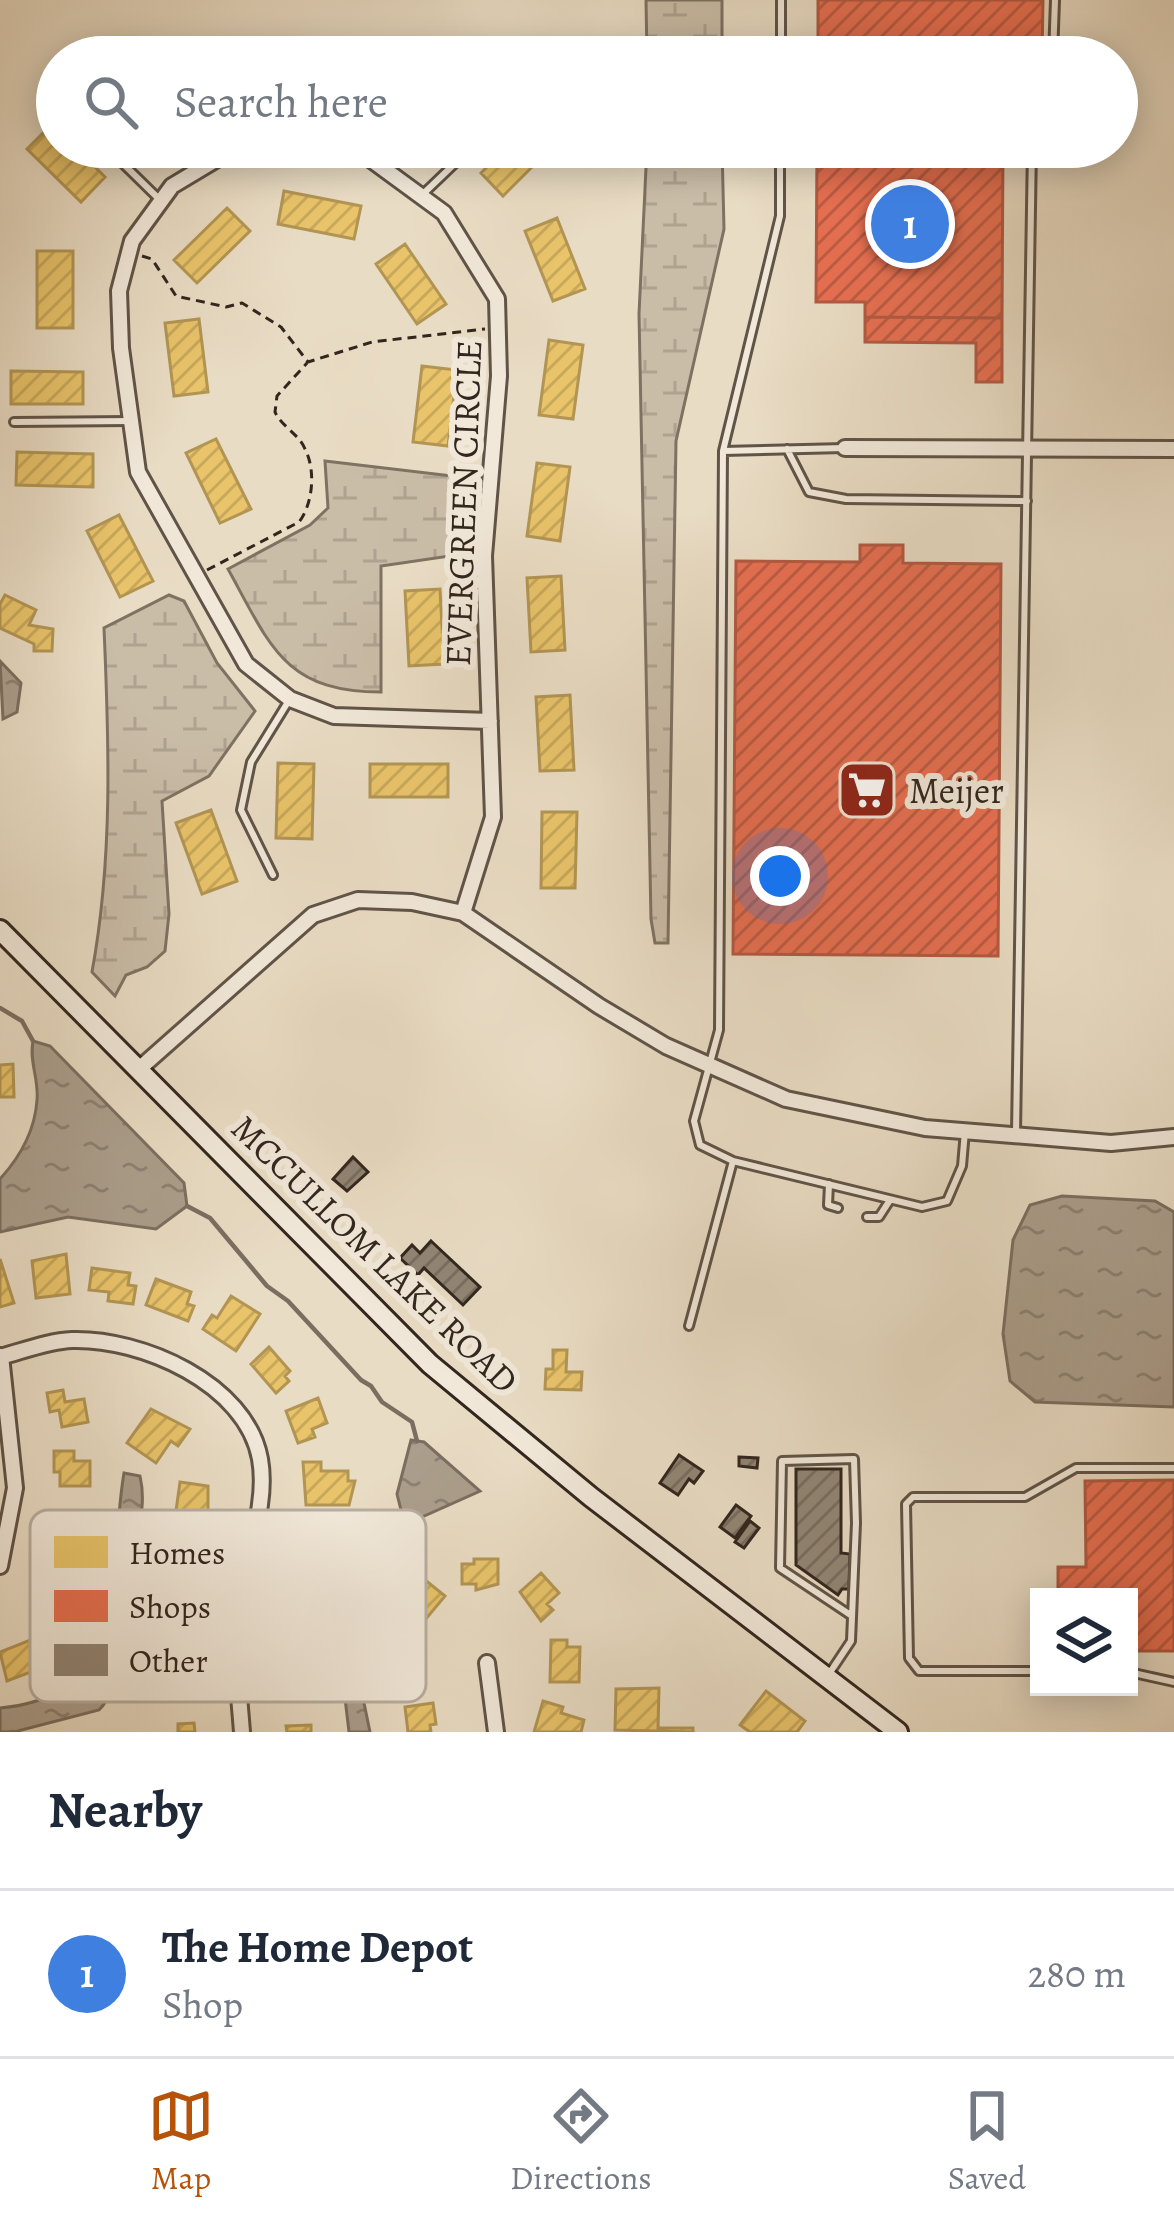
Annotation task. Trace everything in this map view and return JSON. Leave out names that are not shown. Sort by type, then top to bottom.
[{"type":"street","name":"EVERGREEN CIRCLE","points":[[202,168],[172,186],[132,241],[119,291],[121,348],[138,472],[246,664],[290,699],[334,716],[490,721]]},
{"type":"street","name":"EVERGREEN CIRCLE","points":[[383,168],[444,213],[497,298],[499,376],[484,556],[493,817],[463,913]]},
{"type":"street","points":[[845,448],[1174,449]]},
{"type":"street","points":[[139,1070],[313,915],[358,900],[412,902],[463,913],[666,1046],[786,1099],[965,1132],[1111,1143],[1174,1137]]},
{"type":"street","name":"MCCULLOM LAKE ROAD","points":[[0,930],[430,1364],[592,1497],[898,1732]]},
{"type":"street","points":[[0,1566],[15,1488],[1,1356],[68,1340],[107,1342],[146,1352],[220,1394],[242,1420],[260,1456],[258,1510]]},
{"type":"street","points":[[487,1663],[496,1732]]},
{"type":"street","points":[[241,1702],[242,1732]]},
{"type":"lane","points":[[781,0],[781,36]]},
{"type":"lane","points":[[1054,36],[1055,0]]},
{"type":"lane","points":[[127,168],[161,201]]},
{"type":"lane","points":[[421,196],[450,168]]},
{"type":"lane","points":[[780,168],[780,215],[723,451],[719,1030],[694,1121],[700,1145],[733,1161],[922,1207],[947,1201],[962,1166],[965,1132]]},
{"type":"lane","points":[[1016,1136],[1031,168]]},
{"type":"lane","points":[[14,422],[131,421]]},
{"type":"lane","points":[[723,451],[845,448]]},
{"type":"lane","points":[[787,449],[809,492],[846,499],[1027,501]]},
{"type":"lane","points":[[273,875],[241,810],[251,763],[290,699]]},
{"type":"lane","points":[[689,1326],[733,1161]]},
{"type":"lane","points":[[829,1184],[828,1205],[838,1208]]},
{"type":"lane","points":[[867,1216],[879,1217],[890,1199]]},
{"type":"lane","points":[[827,1677],[851,1641],[852,1616],[854,1459],[782,1462],[780,1568],[852,1616]]},
{"type":"lane","points":[[1030,1671],[919,1671],[909,1658],[906,1504],[913,1497],[1025,1497],[1076,1468],[1174,1468]]},
{"type":"lane","points":[[1138,1674],[1174,1682]]},
{"type":"path","points":[[129,252],[152,259],[176,296],[226,307],[242,303],[281,327],[308,362]]},
{"type":"path","points":[[196,576],[298,522],[307,511],[311,498],[308,454],[275,412],[277,396],[308,362],[372,342],[498,328]]},
{"type":"green space","points":[[646,0],[722,0],[722,36],[647,36]]},
{"type":"green space","points":[[646,168],[723,168],[724,229],[676,441],[668,943],[655,943],[651,919],[639,314]]},
{"type":"green space","points":[[325,461],[461,477],[450,556],[381,566],[381,692],[348,690],[301,673],[269,641],[228,569],[310,525],[328,508]]},
{"type":"green space","points":[[169,595],[184,601],[217,663],[255,711],[209,776],[162,801],[169,914],[165,951],[147,967],[126,975],[115,996],[92,972],[106,843],[104,628]]},
{"type":"water","points":[[0,661],[21,683],[17,712],[3,719]]},
{"type":"water","points":[[33,1041],[50,1046],[184,1183],[187,1206],[156,1229],[68,1217],[0,1232],[0,1179],[25,1143],[36,1111]]},
{"type":"water","points":[[1062,1196],[1155,1201],[1174,1212],[1174,1407],[1035,1402],[1010,1381],[1003,1334],[1013,1240],[1030,1205]]},
{"type":"water","points":[[411,1440],[424,1442],[480,1491],[426,1515],[426,1510],[401,1510],[397,1494]]},
{"type":"water","points":[[124,1473],[140,1476],[142,1510],[119,1510]]},
{"type":"water","points":[[30,1701],[105,1702],[99,1710],[14,1732],[0,1732],[0,1708]]},
{"type":"water","points":[[345,1702],[364,1702],[370,1732],[349,1732]]},
{"type":"building: Homes","points":[[46,168],[96,168],[105,177],[81,202]]},
{"type":"building: Homes","points":[[486,168],[531,168],[503,196],[481,173]]},
{"type":"building: Homes","points":[[284,191],[361,206],[354,239],[278,224]]},
{"type":"building: Homes","points":[[227,208],[250,231],[197,283],[174,260]]},
{"type":"building: Homes","points":[[557,218],[585,289],[553,301],[525,231]]},
{"type":"building: Homes","points":[[405,244],[446,304],[417,324],[376,264]]},
{"type":"building: Homes","points":[[37,251],[73,251],[73,328],[37,328]]},
{"type":"building: Homes","points":[[199,319],[208,392],[174,396],[165,323]]},
{"type":"building: Homes","points":[[549,340],[583,345],[573,419],[539,415]]},
{"type":"building: Homes","points":[[422,366],[457,370],[448,446],[413,442]]},
{"type":"building: Homes","points":[[11,371],[83,372],[83,404],[11,404]]},
{"type":"building: Homes","points":[[216,439],[251,509],[220,523],[186,453]]},
{"type":"building: Homes","points":[[17,452],[93,454],[93,487],[16,485]]},
{"type":"building: Homes","points":[[537,463],[570,467],[560,541],[527,536]]},
{"type":"building: Homes","points":[[119,515],[153,581],[120,597],[87,531]]},
{"type":"building: Homes","points":[[561,576],[565,650],[531,652],[527,578]]},
{"type":"building: Homes","points":[[440,589],[444,664],[409,666],[405,591]]},
{"type":"building: Homes","points":[[5,595],[36,610],[29,625],[53,629],[52,651],[34,651],[34,644],[0,628]]},
{"type":"building: Homes","points":[[570,695],[574,770],[540,771],[536,697]]},
{"type":"building: Homes","points":[[278,763],[314,764],[312,839],[276,838]]},
{"type":"building: Homes","points":[[370,764],[448,764],[448,797],[370,797]]},
{"type":"building: Homes","points":[[211,810],[237,881],[202,894],[176,823]]},
{"type":"building: Homes","points":[[542,812],[577,812],[575,888],[541,888]]},
{"type":"building: Homes","points":[[13,1064],[14,1097],[0,1097],[0,1065]]},
{"type":"building: Homes","points":[[66,1254],[70,1294],[36,1298],[32,1261]]},
{"type":"building: Homes","points":[[0,1259],[14,1303],[0,1307]]},
{"type":"building: Homes","points":[[92,1268],[130,1273],[128,1285],[136,1286],[133,1304],[108,1301],[109,1292],[89,1290]]},
{"type":"building: Homes","points":[[156,1279],[191,1292],[187,1304],[194,1306],[188,1321],[146,1305]]},
{"type":"building: Homes","points":[[231,1296],[260,1314],[236,1351],[203,1329]]},
{"type":"building: Homes","points":[[269,1347],[290,1371],[285,1376],[289,1381],[276,1393],[251,1364]]},
{"type":"building: Homes","points":[[553,1350],[567,1350],[566,1372],[582,1372],[581,1390],[545,1389],[546,1369],[553,1369]]},
{"type":"building: Homes","points":[[63,1390],[65,1402],[84,1399],[88,1422],[62,1427],[59,1410],[50,1412],[47,1393]]},
{"type":"building: Homes","points":[[318,1398],[327,1423],[312,1429],[315,1437],[298,1443],[286,1411]]},
{"type":"building: Homes","points":[[151,1409],[190,1429],[178,1446],[171,1441],[156,1463],[127,1443]]},
{"type":"building: Homes","points":[[54,1451],[74,1451],[74,1461],[90,1461],[90,1486],[60,1486]]},
{"type":"building: Homes","points":[[303,1462],[321,1462],[321,1471],[348,1471],[348,1481],[355,1481],[349,1505],[306,1505]]},
{"type":"building: Homes","points":[[180,1482],[208,1486],[208,1510],[176,1510]]},
{"type":"building: Homes","points":[[474,1559],[498,1559],[498,1584],[476,1590],[476,1584],[462,1584],[462,1564],[474,1564]]},
{"type":"building: Homes","points":[[541,1573],[559,1593],[547,1604],[553,1610],[541,1621],[520,1592]]},
{"type":"building: Homes","points":[[426,1581],[445,1596],[426,1619]]},
{"type":"building: Homes","points":[[30,1640],[30,1672],[7,1681],[0,1652]]},
{"type":"building: Homes","points":[[551,1640],[567,1640],[567,1647],[580,1647],[579,1682],[550,1682]]},
{"type":"building: Homes","points":[[659,1688],[658,1728],[693,1728],[693,1732],[615,1730],[616,1689]]},
{"type":"building: Homes","points":[[766,1691],[805,1721],[797,1732],[750,1732],[740,1725]]},
{"type":"building: Homes","points":[[543,1701],[584,1720],[581,1732],[534,1732]]},
{"type":"building: Homes","points":[[433,1703],[436,1724],[430,1725],[431,1732],[408,1732],[405,1707]]},
{"type":"building: Homes","points":[[194,1723],[195,1732],[178,1732],[178,1724]]},
{"type":"building: Homes","points":[[311,1725],[311,1732],[287,1732],[286,1726]]},
{"type":"building: Shops","points":[[818,0],[1043,0],[1042,36],[818,36]]},
{"type":"building: Shops","points":[[817,168],[1003,168],[1002,318],[865,317],[865,302],[816,302]]},
{"type":"building: Shops","points":[[865,317],[1002,318],[1002,382],[976,382],[976,343],[865,342]]},
{"type":"building: Shops","name":"Meijer","points":[[860,545],[903,545],[903,563],[1001,564],[998,956],[733,954],[736,561],[860,562]]},
{"type":"building: Shops","points":[[1174,1480],[1174,1651],[1138,1651],[1138,1588],[1058,1588],[1058,1567],[1086,1567],[1085,1481]]},
{"type":"building: Other","points":[[353,1157],[368,1172],[347,1191],[333,1179]]},
{"type":"building: Other","points":[[431,1241],[480,1287],[463,1305],[424,1268],[418,1275],[400,1258],[412,1245],[420,1253]]},
{"type":"building: Other","points":[[679,1455],[703,1471],[694,1483],[689,1479],[678,1495],[660,1483]]},
{"type":"building: Other","points":[[739,1457],[758,1458],[757,1468],[739,1466]]},
{"type":"building: Other","points":[[796,1469],[841,1469],[841,1553],[850,1554],[849,1589],[838,1595],[796,1565]]},
{"type":"building: Other","points":[[736,1505],[751,1516],[735,1538],[720,1527]]},
{"type":"building: Other","points":[[750,1521],[759,1528],[744,1548],[735,1542]]},
{"type":"waterway","points":[[0,1008],[22,1021],[33,1041]]},
{"type":"waterway","points":[[187,1206],[210,1218],[267,1286],[288,1301],[382,1402],[412,1422],[417,1441]]},
{"type":"place","name":"The Home Depot","points":[[910,224]]},
{"type":"place","name":"Meijer","points":[[867,790]]}]
